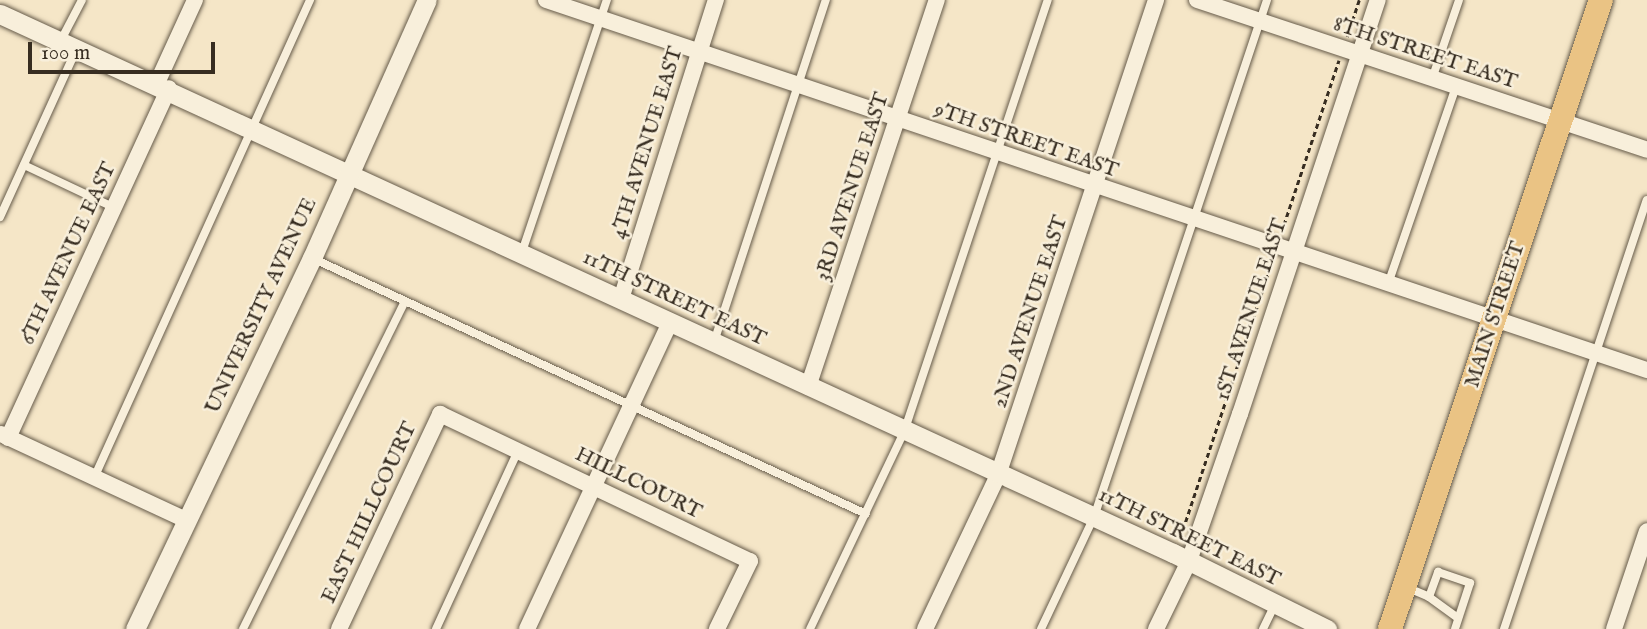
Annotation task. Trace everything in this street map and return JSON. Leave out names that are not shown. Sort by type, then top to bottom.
[{"type":"main road","name":"MAIN STREET","points":[[1390,629],[1601,0]]},
{"type":"street","name":"6TH AVENUE EAST","points":[[4,436],[113,207],[195,0]]},
{"type":"street","name":"UNIVERSITY AVENUE","points":[[135,629],[312,258],[426,0]]},
{"type":"street","name":"9TH STREET EAST","points":[[546,0],[1194,220],[1647,370]]},
{"type":"street","name":"4TH AVENUE EAST","points":[[621,299],[716,0]]},
{"type":"street","name":"3RD AVENUE EAST","points":[[808,387],[937,0]]},
{"type":"street","name":"2ND AVENUE EAST","points":[[925,629],[998,475],[1156,0]]},
{"type":"street","name":"8TH STREET EAST","points":[[1197,0],[1647,150]]},
{"type":"street","name":"1ST AVENUE EAST","points":[[1156,629],[1189,561],[1378,0]]},
{"type":"street","name":"11TH STREET EAST","points":[[0,14],[68,46],[163,85],[904,432],[1189,561],[1328,629]]},
{"type":"street","points":[[527,629],[670,322]]},
{"type":"street","name":"HILLCOURT","points":[[440,414],[750,561],[717,629]]},
{"type":"street","name":"EAST HILLCOURT","points":[[339,629],[440,414]]},
{"type":"street","points":[[4,436],[186,520]]},
{"type":"street","points":[[1614,629],[1647,531]]},
{"type":"lane","points":[[0,217],[24,165],[82,0]]},
{"type":"lane","points":[[94,478],[310,0]]},
{"type":"lane","points":[[522,252],[607,0]]},
{"type":"lane","points":[[714,342],[826,0]]},
{"type":"lane","points":[[810,629],[904,432],[1048,0]]},
{"type":"lane","points":[[1041,629],[1094,517],[1267,0]]},
{"type":"lane","points":[[1432,79],[1459,0]]},
{"type":"lane","points":[[1388,284],[1456,87]]},
{"type":"lane","points":[[24,165],[113,207]]},
{"type":"lane","points":[[1504,629],[1647,200]]},
{"type":"lane","points":[[312,258],[404,303],[866,514]]},
{"type":"lane","points":[[243,629],[404,303]]},
{"type":"lane","points":[[436,629],[519,450]]},
{"type":"lane","points":[[1429,597],[1438,572],[1469,583],[1455,629]]},
{"type":"lane","points":[[1405,586],[1429,597],[1457,617]]},
{"type":"lane","points":[[1263,629],[1275,604]]},
{"type":"path","points":[[1346,39],[1359,0]]},
{"type":"path","points":[[1280,236],[1340,57]]},
{"type":"path","points":[[1179,541],[1274,256]]}]
